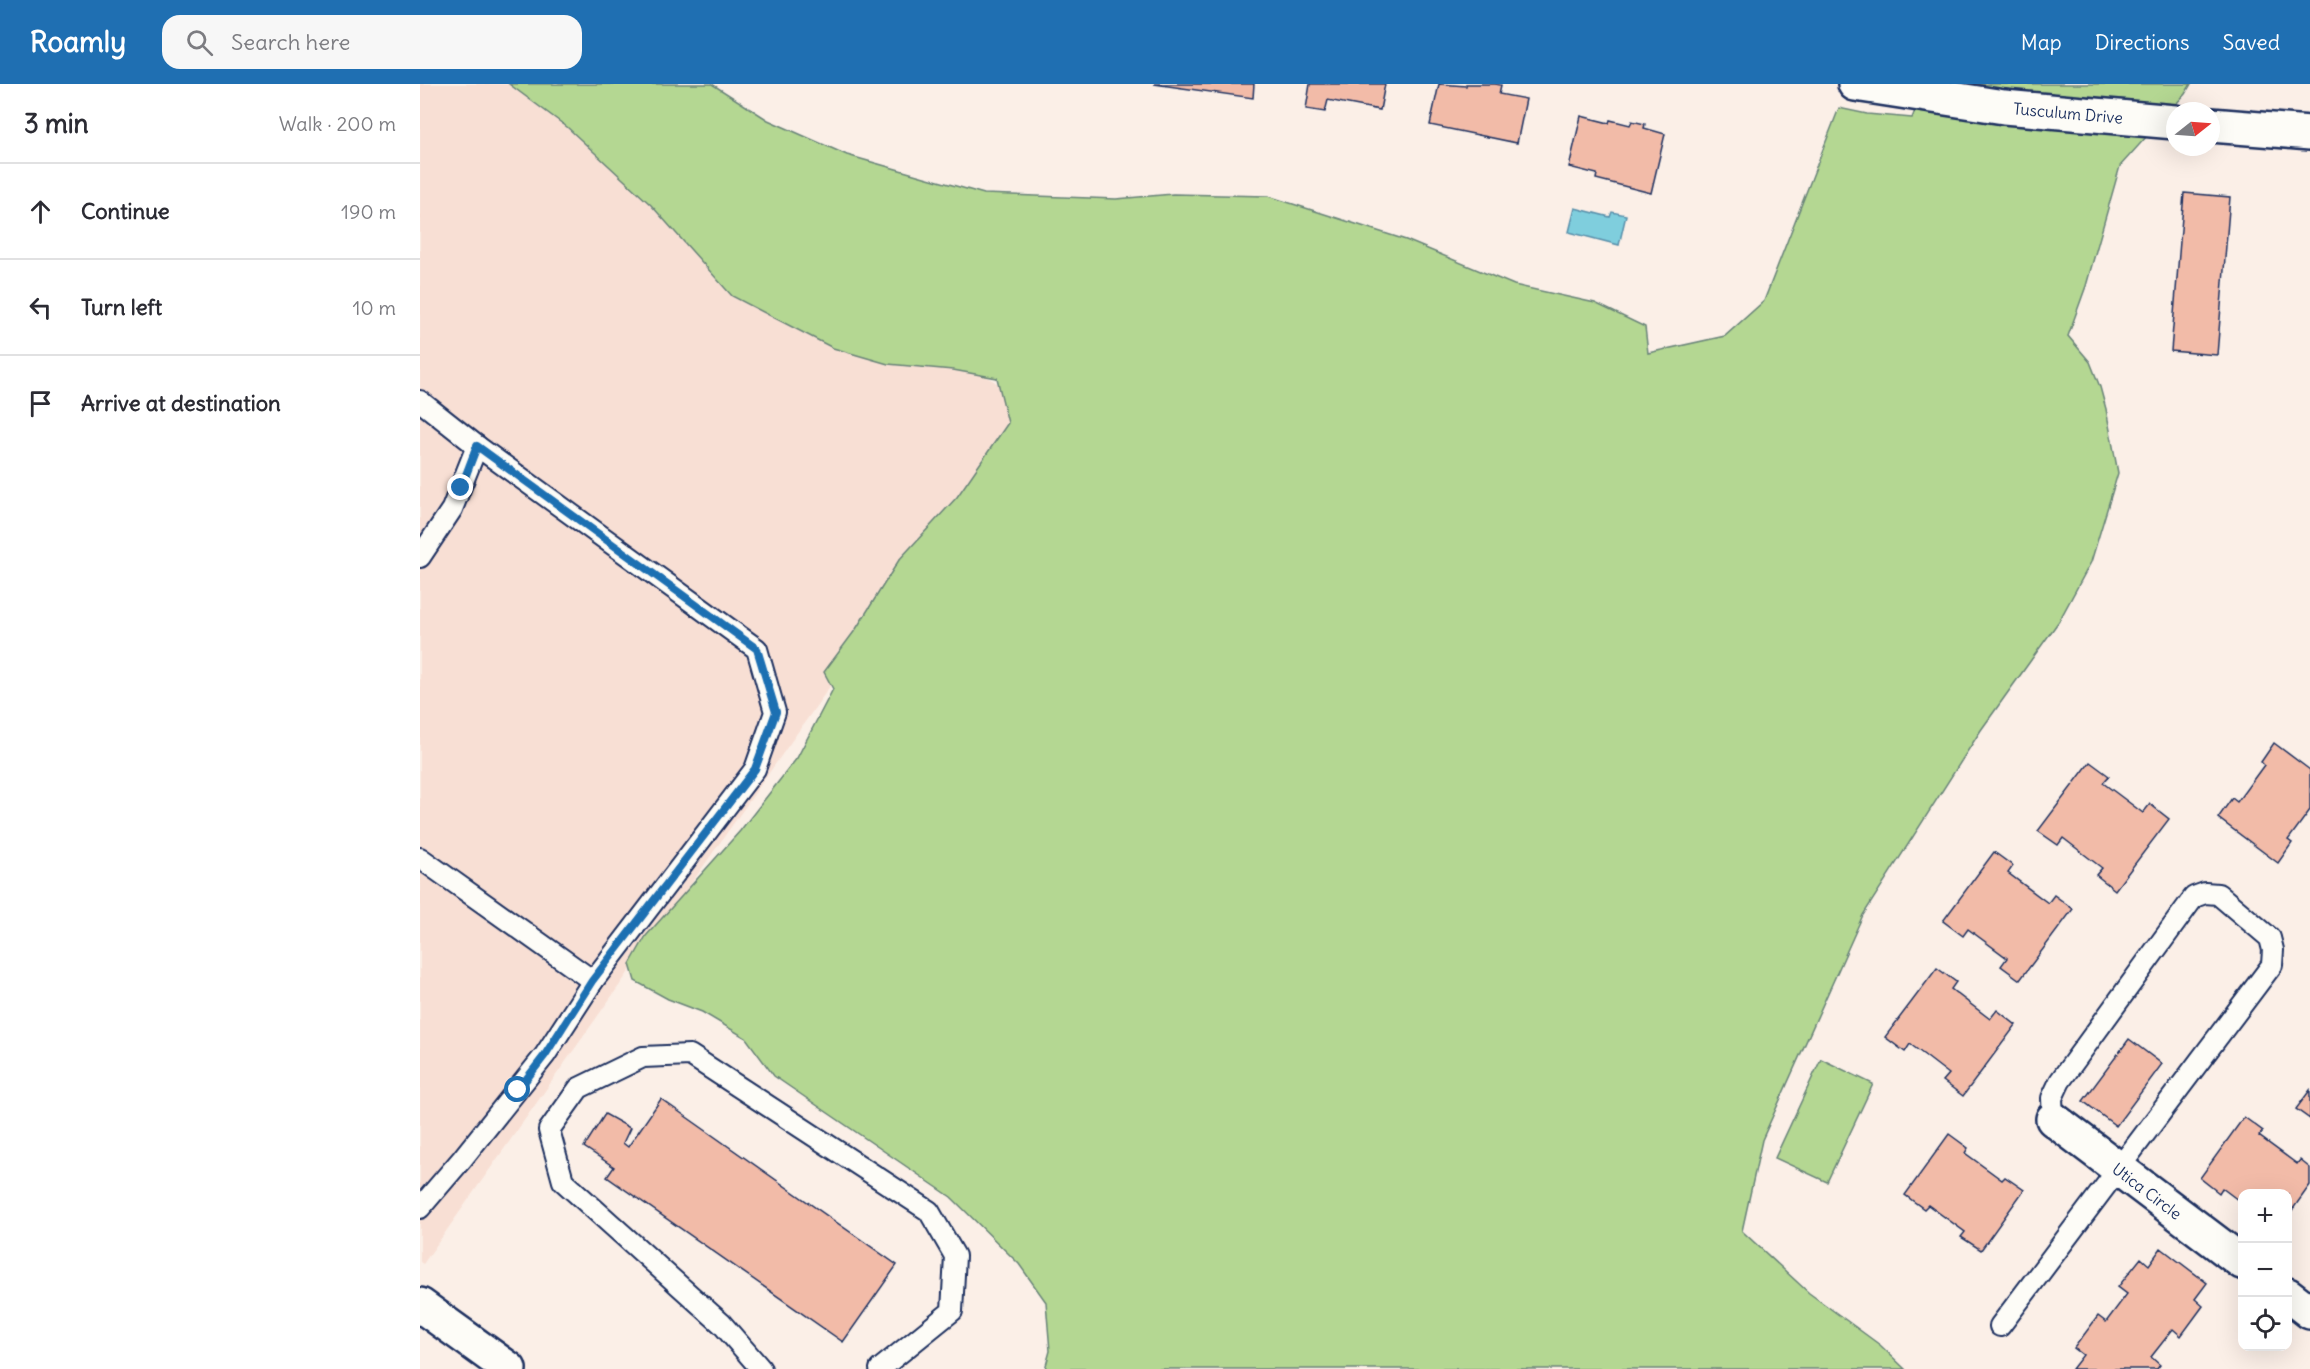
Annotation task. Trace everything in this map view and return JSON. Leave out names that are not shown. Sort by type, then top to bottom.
[{"type":"street","name":"Tusculum Drive","points":[[1856,84],[2004,107],[2166,121]]},
{"type":"street","points":[[2220,126],[2310,134]]},
{"type":"street","name":"Utica Circle","points":[[2053,1119],[2238,1259]]},
{"type":"street","points":[[2291,1297],[2310,1312]]},
{"type":"street","points":[[420,1305],[509,1369]]},
{"type":"lane","points":[[420,401],[477,446],[757,649],[776,712],[755,769],[592,981],[545,1055],[420,1208]]},
{"type":"lane","points":[[420,557],[452,508],[477,446]]},
{"type":"lane","points":[[420,858],[592,981]]},
{"type":"lane","points":[[2000,1326],[2272,965],[2273,950],[2270,938],[2218,894],[2205,893],[2194,897],[2060,1081],[2052,1098],[2053,1119]]},
{"type":"lane","points":[[761,1369],[722,1324],[563,1181],[549,1130],[579,1088],[643,1057],[690,1054],[929,1211],[955,1256],[952,1311],[880,1369]]},
{"type":"shaded area","points":[[420,84],[538,84],[1029,404],[423,1264],[420,1262]]},
{"type":"green space","points":[[509,84],[712,84],[768,120],[847,155],[984,194],[1116,199],[1173,194],[1268,196],[1406,240],[1514,285],[1595,303],[1645,327],[1648,353],[1725,336],[1764,301],[1839,108],[1867,114],[1912,118],[1926,84],[2191,84],[2178,102],[2166,102],[2166,115],[2120,166],[2086,286],[2068,336],[2090,362],[2100,387],[2118,473],[2091,562],[2059,621],[1981,730],[1863,915],[1762,1140],[1742,1231],[1809,1293],[1880,1345],[1905,1369],[1045,1369],[1050,1351],[1046,1302],[1019,1264],[951,1197],[774,1076],[746,1038],[702,1012],[668,999],[635,981],[630,964],[646,936],[740,831],[797,758],[833,689],[824,672],[856,629],[899,560],[957,497],[1008,423],[997,378],[953,370],[888,364],[833,348],[732,296],[651,205],[567,127]]},
{"type":"green space","points":[[1821,1059],[1873,1084],[1827,1182],[1775,1158]]},
{"type":"water","points":[[1575,208],[1610,217],[1612,212],[1626,215],[1619,245],[1569,232]]},
{"type":"building","points":[[1154,84],[1254,84],[1253,98]]},
{"type":"building","points":[[1310,84],[1385,84],[1380,110],[1328,100],[1325,112],[1306,109]]},
{"type":"building","points":[[1439,84],[1501,85],[1499,94],[1526,99],[1517,143],[1430,125]]},
{"type":"building","points":[[1581,116],[1609,123],[1610,120],[1630,125],[1632,121],[1645,124],[1644,128],[1665,134],[1651,193],[1596,179],[1597,174],[1569,167]]},
{"type":"building","points":[[2184,193],[2230,197],[2217,355],[2171,351]]},
{"type":"building","points":[[2274,743],[2310,770],[2310,810],[2288,840],[2292,843],[2278,863],[2218,818],[2232,798],[2237,802],[2264,765],[2261,762]]},
{"type":"building","points":[[2090,762],[2109,776],[2103,783],[2143,813],[2150,804],[2169,819],[2115,890],[2096,875],[2102,868],[2063,838],[2058,845],[2038,831]]},
{"type":"building","points":[[1994,852],[2013,866],[2008,873],[2048,903],[2054,895],[2073,909],[2020,980],[2001,966],[2007,958],[1968,929],[1963,936],[1943,921]]},
{"type":"building","points":[[1937,968],[1956,982],[1951,989],[1990,1019],[1997,1010],[2016,1025],[1963,1096],[1943,1081],[1949,1074],[1910,1044],[1905,1052],[1885,1037]]},
{"type":"building","points":[[2129,1039],[2162,1064],[2116,1126],[2083,1101]]},
{"type":"building","points":[[2310,1090],[2310,1119],[2296,1109]]},
{"type":"building","points":[[661,1099],[897,1265],[843,1342],[607,1177],[614,1167],[584,1147],[605,1114],[630,1128],[623,1143],[628,1147]]},
{"type":"building","points":[[2244,1117],[2263,1131],[2259,1136],[2297,1164],[2300,1160],[2310,1168],[2310,1185],[2292,1210],[2292,1189],[2238,1189],[2238,1200],[2222,1188],[2219,1193],[2200,1178]]},
{"type":"building","points":[[1949,1134],[1968,1148],[1965,1153],[2002,1180],[2005,1177],[2024,1190],[1981,1250],[1961,1237],[1965,1232],[1928,1205],[1924,1209],[1905,1195]]},
{"type":"building","points":[[2161,1248],[2207,1283],[2195,1299],[2203,1306],[2181,1336],[2173,1329],[2151,1357],[2160,1365],[2157,1369],[2072,1369],[2083,1355],[2074,1348],[2098,1316],[2106,1322],[2127,1294],[2118,1287],[2141,1258],[2149,1265]]},
{"type":"route","points":[[461,488],[477,446],[757,649],[776,712],[755,769],[592,981],[545,1055],[518,1090]]}]
